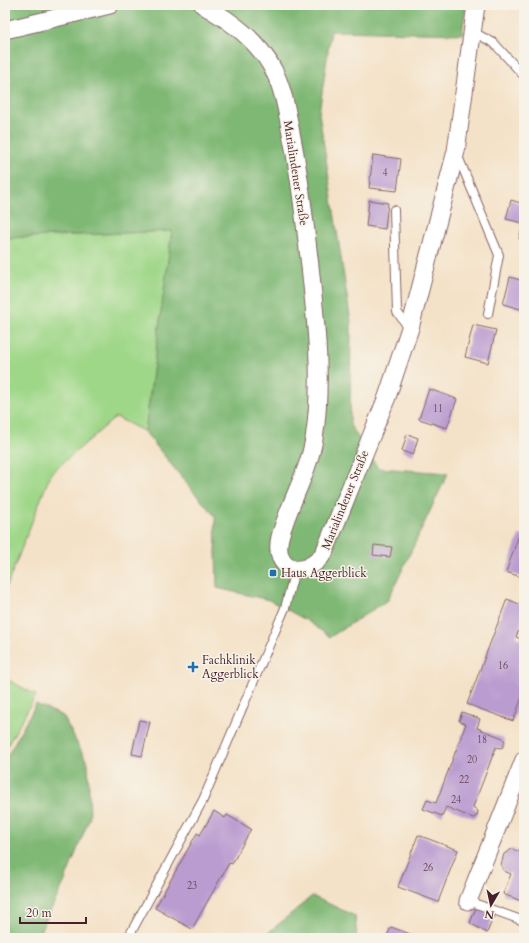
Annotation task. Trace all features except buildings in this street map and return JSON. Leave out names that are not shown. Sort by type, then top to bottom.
[{"type":"street","points":[[5,30],[110,5]]},
{"type":"street","name":"Marialindener Straße","points":[[203,5],[226,18],[254,43],[273,70],[283,96],[300,178],[313,297],[318,387],[314,440],[306,472],[280,538],[279,551],[282,561],[296,570],[304,570],[313,566],[324,553],[387,397],[410,328],[456,151],[476,5]]},
{"type":"street","points":[[468,901],[524,760]]},
{"type":"lane","points":[[473,32],[494,43],[524,76]]},
{"type":"lane","points":[[456,151],[499,255],[488,314]]},
{"type":"lane","points":[[394,210],[397,312],[410,328]]},
{"type":"lane","points":[[128,938],[203,800],[285,608],[296,570]]},
{"type":"lane","points":[[468,901],[524,922]]},
{"type":"green space","points":[[5,5],[466,5],[462,34],[331,31],[319,113],[351,323],[350,425],[378,468],[448,473],[388,600],[330,637],[306,620],[269,600],[217,588],[215,516],[145,432],[172,231],[5,238]]},
{"type":"green space","points":[[172,231],[145,432],[116,417],[51,473],[5,591],[5,238]]},
{"type":"green space","points":[[5,678],[36,695],[5,750]]},
{"type":"green space","points":[[36,704],[63,716],[88,764],[90,817],[64,883],[37,938],[5,938],[5,760]]},
{"type":"green space","points":[[312,896],[355,916],[357,938],[262,938]]},
{"type":"place","name":"Haus Aggerblick","points":[[273,573]]},
{"type":"place","name":"Fachklinik Aggerblick","points":[[193,667]]}]
